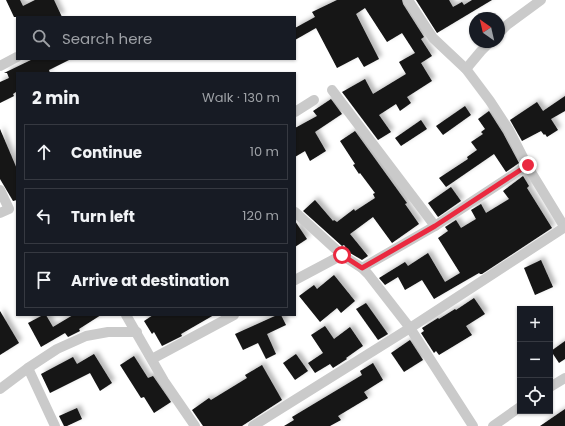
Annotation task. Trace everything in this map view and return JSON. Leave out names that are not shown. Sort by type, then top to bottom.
[{"type":"street","points":[[253,426],[410,328],[565,228],[509,130],[490,101],[466,69],[433,38],[408,0]]},
{"type":"street","points":[[505,27],[540,0]]},
{"type":"street","points":[[466,69],[485,48]]},
{"type":"street","points":[[0,66],[16,58]]},
{"type":"street","points":[[332,90],[435,226]]},
{"type":"street","points":[[296,111],[314,100]]},
{"type":"street","points":[[362,268],[435,226],[528,165]]},
{"type":"street","points":[[0,190],[9,209]]},
{"type":"street","points":[[296,213],[342,255],[362,268],[410,328],[473,426]]},
{"type":"street","points":[[296,279],[342,255]]},
{"type":"street","points":[[127,316],[164,381],[195,426]]},
{"type":"street","points":[[152,359],[232,316]]},
{"type":"street","points":[[0,389],[28,368],[58,349],[86,336],[108,332],[137,332]]},
{"type":"street","points":[[28,368],[55,426]]},
{"type":"street","points":[[553,385],[565,378]]},
{"type":"street","points":[[493,426],[517,409]]},
{"type":"building","points":[[6,0],[20,0],[23,6],[35,0],[54,0],[62,16],[16,16],[14,17]]},
{"type":"building","points":[[337,0],[402,0],[424,37],[421,39],[432,56],[421,63],[432,81],[407,97],[411,103],[400,111],[396,104],[379,115],[391,132],[378,140],[342,92],[365,79],[373,94],[406,74],[399,62],[415,53],[402,33],[387,42],[365,8],[356,14],[379,59],[364,67],[358,57],[337,68],[316,28],[296,39],[296,27],[315,17],[312,12]]},
{"type":"building","points":[[416,0],[449,0],[453,7],[462,2],[464,5],[472,0],[492,0],[472,12],[469,12],[469,14],[437,33]]},
{"type":"building","points":[[31,60],[69,60],[49,70],[50,72],[16,72],[16,92],[13,94],[14,96],[0,103],[0,82],[9,78],[7,73],[4,73]]},
{"type":"building","points":[[565,96],[565,111],[551,119],[558,130],[547,137],[541,131],[522,141],[510,120],[537,102],[543,111]]},
{"type":"building","points":[[331,99],[342,114],[315,132],[326,151],[310,161],[305,151],[296,156],[296,127],[317,116],[313,111]]},
{"type":"building","points":[[465,106],[471,115],[443,135],[436,126]]},
{"type":"building","points":[[489,111],[519,163],[506,172],[494,154],[446,187],[439,178],[468,159],[467,157],[477,150],[471,142],[483,134],[481,132],[485,129],[478,119]]},
{"type":"building","points":[[421,120],[427,129],[401,146],[395,138]]},
{"type":"building","points":[[0,129],[16,167],[16,200],[13,201],[0,179]]},
{"type":"building","points":[[355,131],[407,203],[405,204],[419,224],[392,243],[373,217],[350,234],[368,256],[362,260],[350,253],[344,245],[342,246],[303,211],[315,200],[333,221],[334,220],[337,222],[354,209],[355,211],[375,198],[373,194],[375,193],[360,173],[359,174],[353,165],[355,164],[340,141]]},
{"type":"building","points":[[523,176],[529,186],[527,188],[552,228],[482,274],[479,273],[434,299],[422,280],[405,290],[398,277],[385,285],[379,278],[405,262],[408,266],[428,253],[445,282],[460,273],[438,238],[448,231],[445,227],[456,220],[461,228],[476,219],[471,210],[481,204],[486,213],[509,199],[503,191]]},
{"type":"building","points":[[451,187],[461,201],[438,217],[428,203]]},
{"type":"building","points":[[296,222],[307,239],[296,246]]},
{"type":"building","points":[[541,260],[553,287],[535,295],[524,268]]},
{"type":"building","points":[[334,275],[355,301],[341,313],[337,308],[320,322],[299,296],[314,285],[317,289]]},
{"type":"building","points":[[474,298],[485,314],[466,326],[472,335],[439,355],[436,351],[434,353],[421,333],[424,331],[422,328],[455,309],[456,310]]},
{"type":"building","points":[[366,303],[388,334],[378,340],[356,309]]},
{"type":"building","points":[[0,311],[19,343],[0,355]]},
{"type":"building","points":[[41,316],[47,316],[53,327],[71,316],[99,316],[79,329],[80,331],[68,337],[65,333],[41,347],[28,323]]},
{"type":"building","points":[[152,316],[212,316],[181,334],[182,336],[162,346],[154,332],[152,334],[144,321]]},
{"type":"building","points":[[275,316],[282,316],[286,325],[267,334],[276,354],[266,359],[258,343],[243,350],[235,334]]},
{"type":"building","points":[[325,326],[334,339],[350,327],[363,346],[333,368],[330,364],[315,373],[308,363],[323,353],[311,335]]},
{"type":"building","points":[[410,340],[423,360],[404,372],[391,353]]},
{"type":"building","points":[[565,341],[565,359],[559,363],[553,354],[553,350]]},
{"type":"building","points":[[94,354],[112,383],[100,391],[90,373],[50,393],[41,374],[73,357],[77,364]]},
{"type":"building","points":[[296,354],[308,371],[295,380],[283,363]]},
{"type":"building","points":[[134,356],[148,378],[153,376],[171,402],[154,413],[144,397],[141,398],[120,365]]},
{"type":"building","points":[[373,363],[383,380],[364,392],[368,398],[338,416],[341,420],[330,426],[284,426],[294,420],[292,417],[362,375],[360,371]]},
{"type":"building","points":[[262,365],[282,400],[242,426],[203,426],[192,410],[209,398],[211,400],[247,378],[245,375]]},
{"type":"building","points":[[77,408],[82,419],[64,426],[59,416]]},
{"type":"building","points":[[565,409],[565,426],[540,426]]},
{"type":"route","points":[[342,255],[362,268],[435,226],[528,165]]}]
